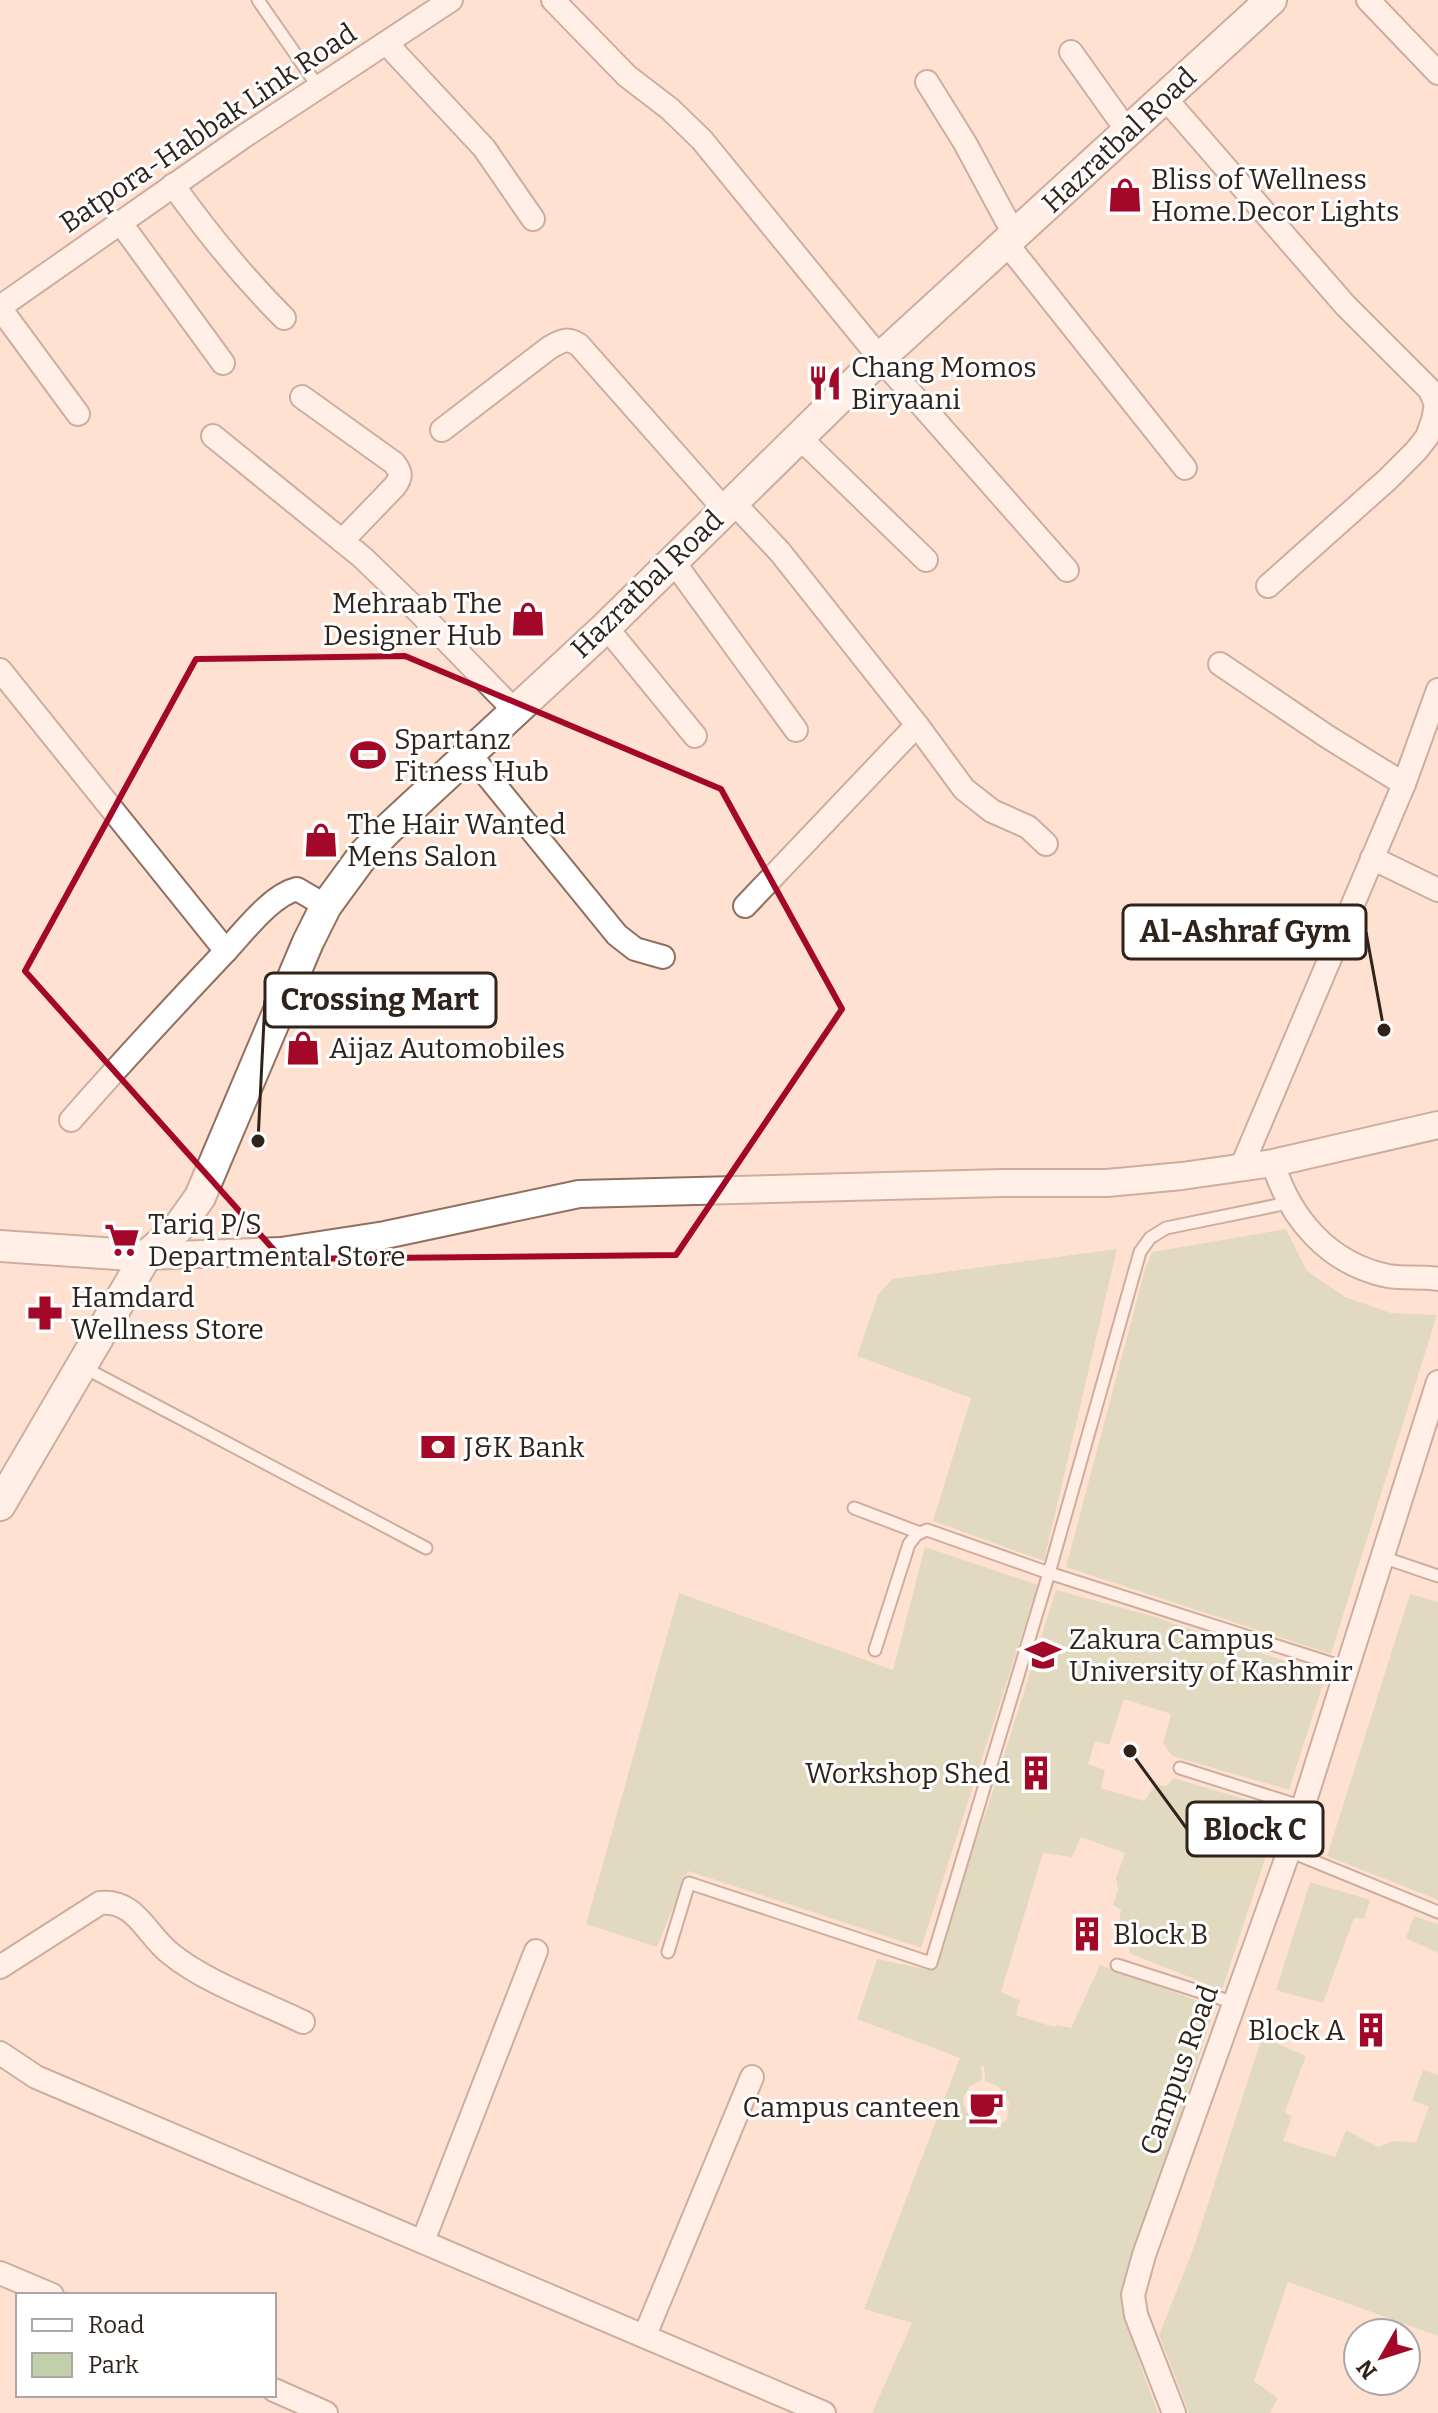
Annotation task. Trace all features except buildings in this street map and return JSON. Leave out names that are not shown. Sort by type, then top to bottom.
[{"type":"main road","name":"Hazratbal Road","points":[[0,1505],[146,1256],[178,1228],[200,1197],[298,964],[326,906],[364,854],[468,752],[606,627],[880,358],[1271,0]]},
{"type":"main road","points":[[0,1246],[146,1256]]},
{"type":"street","name":"Batpora-Habbak Link Road","points":[[0,308],[173,185],[451,0]]},
{"type":"street","points":[[553,0],[627,76],[670,109],[702,140],[880,358],[1067,570]]},
{"type":"street","points":[[1368,0],[1438,73]]},
{"type":"street","points":[[387,44],[484,148],[533,219]]},
{"type":"street","points":[[1071,52],[1128,132]]},
{"type":"street","points":[[927,82],[965,143],[1011,240],[1185,468]]},
{"type":"street","points":[[1165,98],[1345,305],[1430,390],[1437,403],[1427,437],[1416,451],[1268,586]]},
{"type":"street","points":[[173,185],[212,241],[284,318]]},
{"type":"street","points":[[120,222],[223,363]]},
{"type":"street","points":[[0,308],[78,414]]},
{"type":"street","points":[[442,430],[549,348],[570,339],[579,345],[728,505],[780,552],[964,789],[978,803],[1028,827],[1046,844]]},
{"type":"street","points":[[302,397],[394,463],[400,472],[395,486],[342,541]]},
{"type":"street","points":[[213,436],[342,541],[419,612],[515,711]]},
{"type":"street","points":[[798,436],[926,560]]},
{"type":"street","points":[[673,561],[796,730]]},
{"type":"street","points":[[606,627],[695,736]]},
{"type":"street","points":[[1220,664],[1404,784]]},
{"type":"street","points":[[0,670],[226,951]]},
{"type":"street","points":[[1241,1168],[1404,784],[1438,690]]},
{"type":"street","points":[[745,906],[917,725]]},
{"type":"street","points":[[468,752],[617,935],[635,949],[663,957]]},
{"type":"street","points":[[1372,858],[1438,890]]},
{"type":"street","points":[[71,1120],[150,1029],[254,920],[287,891],[297,889],[326,906]]},
{"type":"street","points":[[146,1256],[281,1251],[385,1235],[579,1194],[1107,1183],[1273,1163],[1438,1125]]},
{"type":"street","points":[[1273,1163],[1288,1203],[1314,1236],[1348,1261],[1388,1276],[1438,1279]]},
{"type":"street","name":"Campus Road","points":[[1174,2413],[1136,2315],[1133,2295],[1144,2255],[1289,1851],[1438,1382]]},
{"type":"street","points":[[0,1967],[100,1903],[113,1902],[127,1907],[160,1945],[182,1962],[303,2022]]},
{"type":"street","points":[[423,2241],[536,1951]]},
{"type":"street","points":[[0,2053],[36,2077],[824,2413]]},
{"type":"street","points":[[645,2335],[752,2077]]},
{"type":"street","points":[[0,2273],[47,2293]]},
{"type":"street","points":[[276,2391],[326,2413]]},
{"type":"lane","points":[[258,0],[319,88]]},
{"type":"lane","points":[[668,1952],[689,1883],[931,1963],[1049,1573],[1140,1252],[1150,1238],[1166,1228],[1288,1203]]},
{"type":"lane","points":[[83,1367],[426,1548]]},
{"type":"lane","points":[[854,1508],[920,1533]]},
{"type":"lane","points":[[875,1650],[909,1544],[927,1530],[1049,1573],[1346,1668]]},
{"type":"lane","points":[[1381,1556],[1438,1576]]},
{"type":"lane","points":[[1180,1768],[1303,1807]]},
{"type":"lane","points":[[1289,1851],[1438,1912]]},
{"type":"lane","points":[[1117,1965],[1236,2003]]},
{"type":"highlighted area","points":[[405,656],[721,789],[842,1009],[676,1255],[282,1259],[25,971],[196,659]]},
{"type":"green space","points":[[1286,1229],[1307,1271],[1345,1297],[1391,1313],[1437,1315],[1331,1654],[1066,1567],[1152,1252]]},
{"type":"green space","points":[[1117,1249],[1044,1561],[933,1521],[971,1398],[857,1356],[878,1295],[892,1279]]},
{"type":"green space","points":[[925,1547],[1038,1585],[921,1948],[688,1871],[657,1947],[586,1924],[679,1593],[893,1670]]},
{"type":"green space","points":[[1056,1590],[1152,1616],[1326,1675],[1289,1790],[1172,1756],[1163,1743],[1171,1714],[1124,1699],[1109,1745],[1095,1741],[1088,1764],[1105,1770],[1101,1788],[1144,1801],[1156,1784],[1167,1786],[1173,1778],[1281,1810],[1222,1990],[1129,1953],[1131,1930],[1119,1922],[1121,1910],[1113,1905],[1118,1890],[1116,1878],[1125,1853],[1081,1837],[1072,1857],[1043,1853],[1001,1992],[1020,2000],[1016,2015],[1054,2027],[1071,2028],[1100,1965],[1215,2007],[1121,2299],[1158,2413],[872,2413],[912,2323],[864,2309],[960,2058],[857,2019],[877,1959],[930,1970],[988,1806]],"holes":[[[981,2066],[984,2066],[985,2081],[998,2086],[1009,2102],[1007,2119],[995,2129],[973,2120],[963,2098],[970,2086],[982,2080]]]},
{"type":"green space","points":[[1410,1594],[1438,1602],[1438,1900],[1327,1856]]},
{"type":"green space","points":[[1310,1882],[1370,1900],[1364,1919],[1354,1918],[1323,2003],[1276,1990]]},
{"type":"green space","points":[[1414,1916],[1438,1924],[1438,1953],[1406,1938]]},
{"type":"green space","points":[[1262,2037],[1306,2056],[1285,2112],[1292,2117],[1283,2141],[1335,2157],[1346,2130],[1378,2147],[1392,2141],[1416,2142],[1429,2107],[1412,2100],[1423,2070],[1438,2075],[1438,2336],[1422,2330],[1422,2317],[1385,2317],[1288,2282],[1254,2381],[1278,2398],[1270,2413],[1189,2413],[1159,2335],[1194,2247]]},
{"type":"place","name":"Bliss of Wellness Home.Decor Lights","points":[[1125,195]]},
{"type":"place","name":"Chang Momos Biryaani","points":[[825,383]]},
{"type":"place","name":"Mehraab The Designer Hub","points":[[528,619]]},
{"type":"place","name":"Spartanz Fitness Hub","points":[[368,755]]},
{"type":"place","name":"The Hair Wanted Mens Salon","points":[[321,840]]},
{"type":"place","name":"Al-Ashraf Gym","points":[[1384,1030]]},
{"type":"place","name":"Aijaz Automobiles","points":[[303,1048]]},
{"type":"place","name":"Crossing Mart","points":[[258,1141]]},
{"type":"place","name":"Tariq P/S Departmental Store","points":[[122,1240]]},
{"type":"place","name":"Hamdard Wellness Store","points":[[45,1313]]},
{"type":"place","name":"J&K Bank","points":[[438,1447]]},
{"type":"place","name":"Zakura Campus University of Kashmir","points":[[1043,1655]]},
{"type":"place","name":"Block C","points":[[1130,1751]]},
{"type":"place","name":"Workshop Shed","points":[[1036,1773]]},
{"type":"place","name":"Block B","points":[[1087,1934]]},
{"type":"place","name":"Block A","points":[[1371,2030]]},
{"type":"place","name":"Campus canteen","points":[[986,2107]]}]
